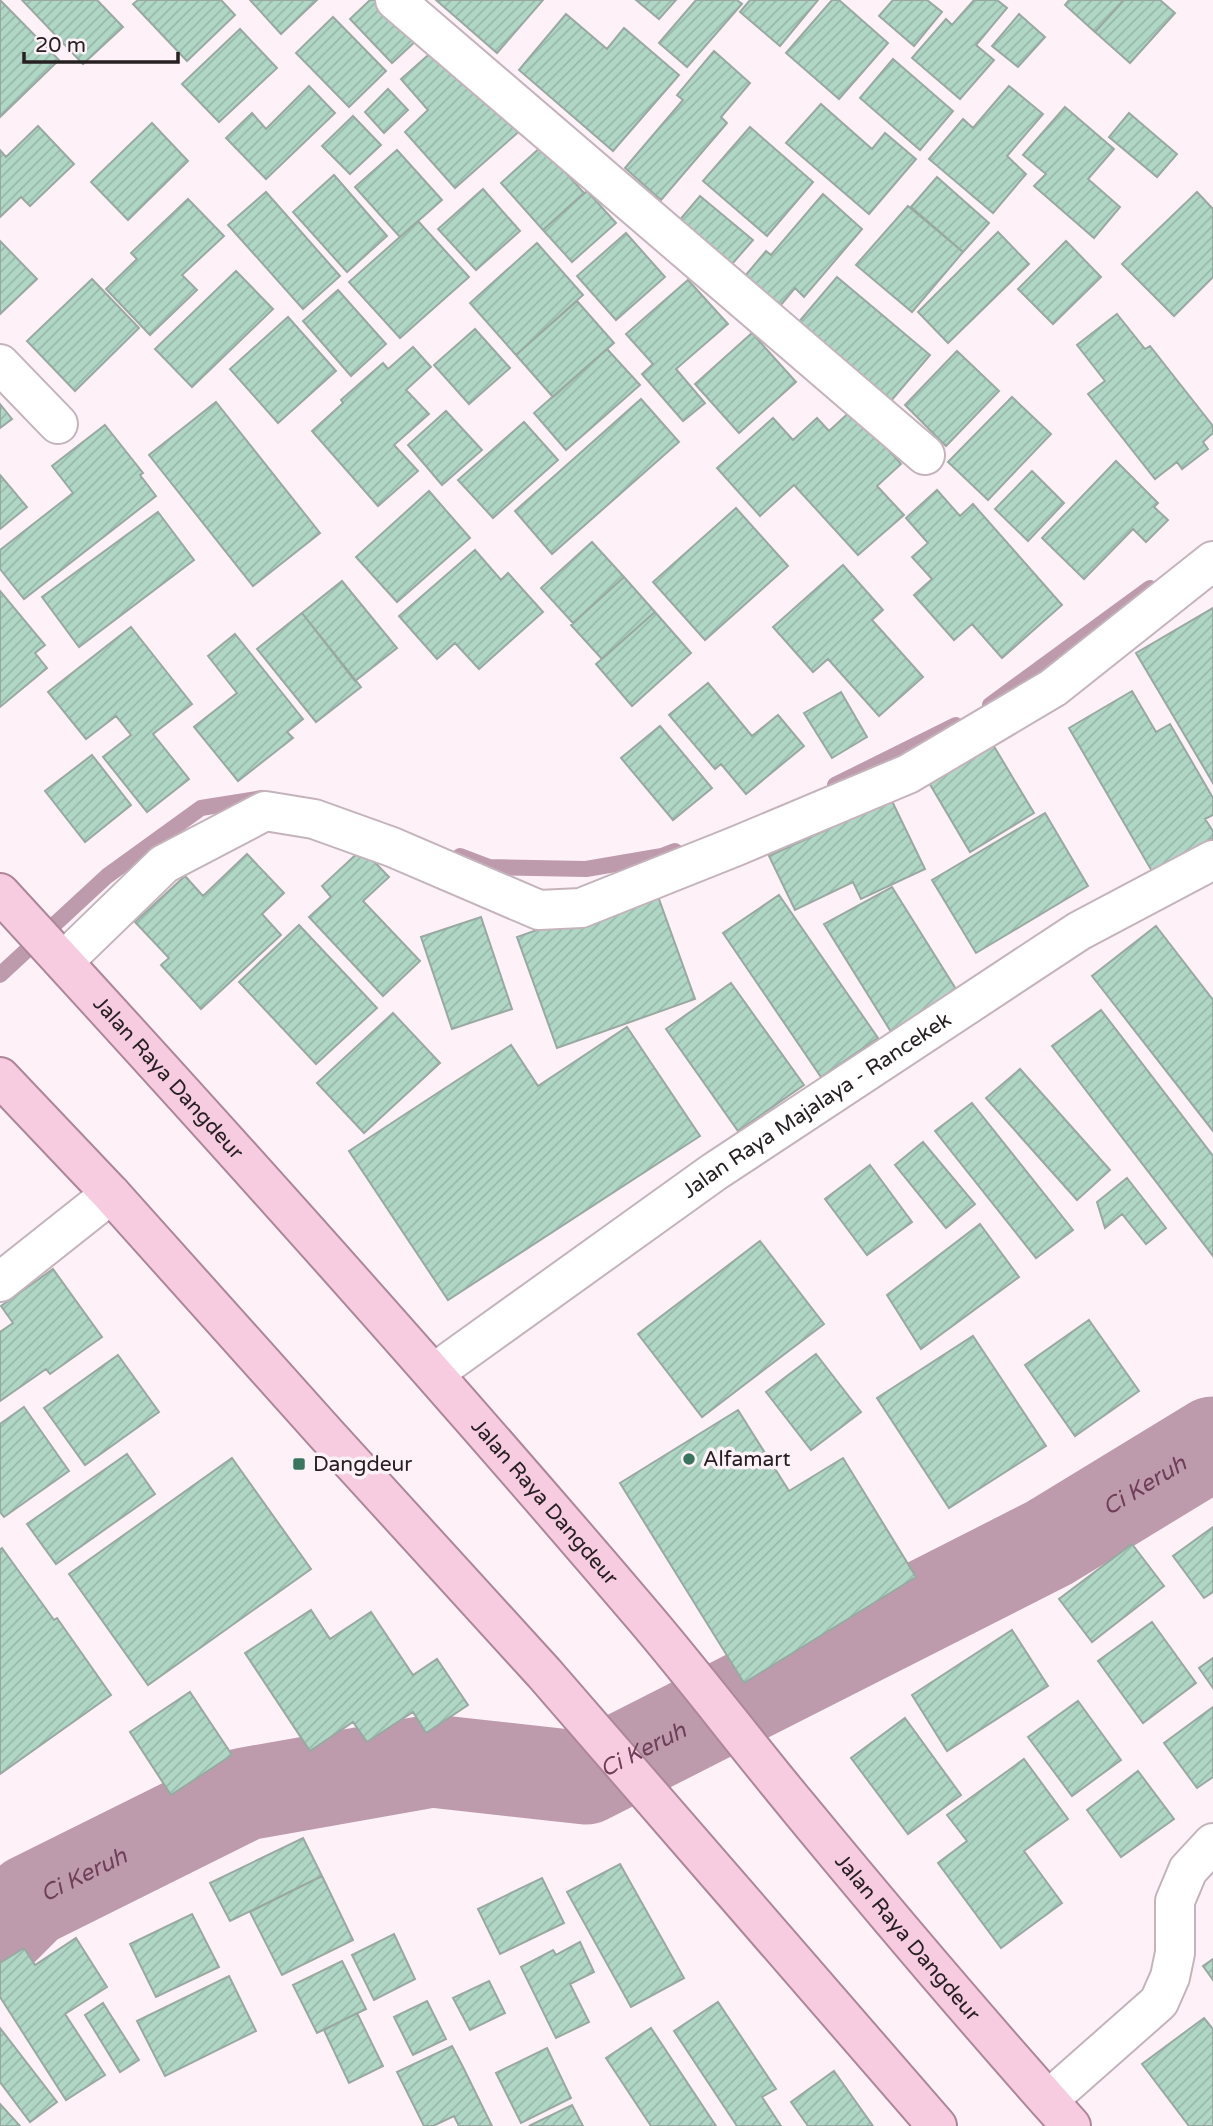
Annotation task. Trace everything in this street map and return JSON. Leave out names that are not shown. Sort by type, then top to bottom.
[{"type":"highway","name":"Jalan Raya Dangdeur","points":[[11,906],[435,1373],[642,1615],[797,1807],[1024,2075],[1060,2113]]},
{"type":"highway","points":[[0,1077],[111,1194],[544,1673],[937,2126]]},
{"type":"street","points":[[395,0],[925,454]]},
{"type":"street","points":[[0,364],[58,424]]},
{"type":"street","points":[[56,954],[164,864],[265,811],[314,819],[379,842],[539,910],[580,908],[908,774],[1053,688],[1213,561]]},
{"type":"street","name":"Jalan Raya Majalaya - Rancekek","points":[[435,1373],[713,1172],[1079,931],[1213,860]]},
{"type":"street","points":[[0,1282],[111,1194]]},
{"type":"street","points":[[1060,2113],[1158,2002],[1170,1977],[1175,1952],[1175,1901],[1188,1870],[1213,1843]]},
{"type":"building","points":[[0,0],[59,60],[0,117]]},
{"type":"building","points":[[22,0],[97,0],[123,27],[83,64]]},
{"type":"building","points":[[138,0],[221,0],[235,15],[187,61],[133,4]]},
{"type":"building","points":[[250,0],[317,0],[281,34]]},
{"type":"building","points":[[370,0],[379,0],[417,40],[392,63],[350,19]]},
{"type":"building","points":[[436,0],[543,0],[497,53]]},
{"type":"building","points":[[636,0],[676,0],[659,19]]},
{"type":"building","points":[[696,0],[737,0],[742,4],[687,67],[659,43]]},
{"type":"building","points":[[750,0],[818,0],[780,46],[740,12]]},
{"type":"building","points":[[832,0],[839,0],[888,43],[839,99],[786,53]]},
{"type":"building","points":[[893,0],[927,0],[942,12],[914,46],[879,16]]},
{"type":"building","points":[[974,0],[997,0],[1007,8],[976,45],[994,60],[960,99],[912,58],[946,19],[952,25]]},
{"type":"building","points":[[1069,0],[1124,0],[1095,32],[1065,5]]},
{"type":"building","points":[[1124,0],[1160,0],[1175,13],[1130,63],[1095,32]]},
{"type":"building","points":[[566,14],[607,49],[624,28],[679,75],[613,151],[519,70]]},
{"type":"building","points":[[1019,14],[1045,37],[1018,67],[992,46]]},
{"type":"building","points":[[333,17],[386,71],[349,107],[296,53]]},
{"type":"building","points":[[240,29],[277,68],[219,122],[182,84]]},
{"type":"building","points":[[435,49],[523,128],[455,188],[405,132],[428,110],[401,79]]},
{"type":"building","points":[[714,51],[750,83],[721,117],[727,123],[661,200],[625,168],[683,100],[677,95]]},
{"type":"building","points":[[893,59],[953,111],[920,150],[860,98]]},
{"type":"building","points":[[309,86],[335,113],[266,179],[226,138],[252,113],[266,129]]},
{"type":"building","points":[[1009,86],[1043,114],[1007,156],[1026,174],[993,213],[929,159],[963,119],[973,128]]},
{"type":"building","points":[[388,89],[408,110],[384,133],[365,112]]},
{"type":"building","points":[[821,104],[872,149],[885,133],[916,159],[869,214],[786,143]]},
{"type":"building","points":[[1065,107],[1114,149],[1088,179],[1120,207],[1094,238],[1034,186],[1046,174],[1023,155]]},
{"type":"building","points":[[1129,113],[1177,154],[1157,177],[1109,137]]},
{"type":"building","points":[[353,116],[381,145],[350,174],[322,146]]},
{"type":"building","points":[[152,123],[188,161],[128,220],[91,182]]},
{"type":"building","points":[[38,126],[74,164],[30,206],[21,197],[0,217],[0,150],[6,157]]},
{"type":"building","points":[[750,127],[813,182],[767,236],[703,181]]},
{"type":"building","points":[[542,146],[584,193],[543,230],[501,183]]},
{"type":"building","points":[[397,150],[442,200],[400,237],[355,187]]},
{"type":"building","points":[[334,175],[387,236],[347,272],[293,212]]},
{"type":"building","points":[[937,177],[989,223],[963,252],[911,207]]},
{"type":"building","points":[[483,189],[520,231],[476,270],[438,229]]},
{"type":"building","points":[[587,191],[616,223],[572,262],[543,230]]},
{"type":"building","points":[[266,192],[340,276],[303,309],[228,225]]},
{"type":"building","points":[[1197,192],[1213,209],[1213,277],[1174,316],[1122,264]]},
{"type":"building","points":[[823,194],[862,229],[804,297],[795,288],[775,312],[740,282],[766,251],[771,255]]},
{"type":"building","points":[[700,196],[753,240],[725,272],[673,228]]},
{"type":"building","points":[[188,199],[224,236],[182,275],[197,290],[150,335],[106,289],[137,259],[131,253]]},
{"type":"building","points":[[908,206],[963,252],[912,312],[856,265]]},
{"type":"building","points":[[418,221],[469,277],[400,338],[349,282]]},
{"type":"building","points":[[998,232],[1029,264],[948,343],[918,312]]},
{"type":"building","points":[[626,233],[665,277],[616,320],[577,276]]},
{"type":"building","points":[[0,241],[37,279],[0,314]]},
{"type":"building","points":[[1066,241],[1101,277],[1053,324],[1018,289]]},
{"type":"building","points":[[537,243],[583,295],[516,355],[470,303]]},
{"type":"building","points":[[236,271],[273,309],[192,387],[155,349]]},
{"type":"building","points":[[837,277],[930,355],[890,402],[798,323]]},
{"type":"building","points":[[92,279],[139,328],[75,391],[27,341]]},
{"type":"building","points":[[688,280],[728,324],[676,369],[705,403],[683,421],[642,374],[653,364],[626,334]]},
{"type":"building","points":[[338,290],[386,344],[351,376],[303,321]]},
{"type":"building","points":[[577,301],[614,343],[553,397],[516,355]]},
{"type":"building","points":[[1117,314],[1145,349],[1150,346],[1213,426],[1213,433],[1203,442],[1208,449],[1182,469],[1177,462],[1155,479],[1088,394],[1105,381],[1077,345]]},
{"type":"building","points":[[288,317],[336,371],[278,423],[230,369]]},
{"type":"building","points":[[475,329],[510,368],[469,404],[434,365]]},
{"type":"building","points":[[752,333],[796,382],[739,433],[695,384]]},
{"type":"building","points":[[413,347],[431,367],[406,390],[429,414],[394,445],[418,471],[378,506],[312,431],[343,403],[341,400],[383,363],[388,369]]},
{"type":"building","points":[[607,349],[640,385],[566,450],[534,413]]},
{"type":"building","points":[[957,351],[999,391],[946,446],[905,405]]},
{"type":"building","points":[[1012,397],[1051,434],[988,500],[948,462]]},
{"type":"building","points":[[641,399],[679,442],[552,554],[515,511]]},
{"type":"building","points":[[216,402],[320,533],[253,586],[149,455]]},
{"type":"building","points":[[0,404],[12,419],[0,428]]},
{"type":"building","points":[[853,409],[901,464],[877,486],[904,515],[858,555],[794,485],[760,516],[717,468],[773,418],[793,440],[817,418],[829,431]]},
{"type":"building","points":[[446,411],[482,450],[442,485],[408,445]]},
{"type":"building","points":[[524,422],[558,460],[493,518],[458,480]]},
{"type":"building","points":[[105,425],[143,473],[140,475],[156,496],[24,599],[0,569],[0,550],[73,493],[52,466]]},
{"type":"building","points":[[1116,461],[1158,503],[1154,507],[1168,520],[1146,542],[1133,529],[1084,579],[1042,538]]},
{"type":"building","points":[[1032,471],[1064,503],[1028,541],[995,509]]},
{"type":"building","points":[[0,475],[27,507],[0,529]]},
{"type":"building","points":[[937,490],[960,516],[973,504],[1062,605],[1002,658],[972,624],[954,640],[914,595],[932,579],[912,557],[928,543],[906,518]]},
{"type":"building","points":[[429,491],[470,538],[397,602],[356,557]]},
{"type":"building","points":[[736,508],[788,566],[705,640],[653,582]]},
{"type":"building","points":[[158,512],[194,560],[79,647],[42,597]]},
{"type":"building","points":[[592,542],[624,577],[573,623],[541,588]]},
{"type":"building","points":[[475,550],[501,580],[508,573],[543,612],[479,669],[455,643],[437,659],[399,616]]},
{"type":"building","points":[[843,565],[883,610],[872,620],[923,677],[879,716],[828,659],[813,672],[773,627]]},
{"type":"building","points":[[624,577],[655,612],[602,659],[571,625]]},
{"type":"building","points":[[342,581],[397,648],[355,681],[302,613]]},
{"type":"building","points":[[0,591],[45,645],[35,653],[47,668],[0,707]]},
{"type":"building","points":[[1213,608],[1213,783],[1136,653]]},
{"type":"building","points":[[655,612],[691,653],[632,706],[596,664]]},
{"type":"building","points":[[302,613],[361,687],[316,722],[257,649]]},
{"type":"building","points":[[131,627],[192,704],[153,734],[189,779],[147,812],[103,757],[131,735],[116,716],[86,739],[48,692]]},
{"type":"building","points":[[235,634],[303,719],[287,732],[293,738],[238,781],[194,727],[237,693],[208,656]]},
{"type":"building","points":[[708,683],[752,736],[778,715],[804,746],[746,794],[721,764],[715,769],[669,715]]},
{"type":"building","points":[[1132,691],[1156,732],[1170,724],[1213,798],[1213,815],[1205,819],[1213,831],[1213,838],[1153,873],[1069,728]]},
{"type":"building","points":[[841,692],[867,737],[832,758],[804,713]]},
{"type":"building","points":[[660,726],[712,788],[673,820],[621,758]]},
{"type":"building","points":[[992,743],[1034,813],[970,852],[928,781]]},
{"type":"building","points":[[92,755],[131,805],[85,842],[45,791]]},
{"type":"building","points":[[889,795],[925,869],[861,899],[853,882],[795,910],[769,856],[828,829],[825,825]]},
{"type":"building","points":[[1045,813],[1088,886],[976,953],[932,880]]},
{"type":"building","points":[[362,849],[389,877],[363,901],[420,961],[383,996],[309,917],[331,897],[322,886]]},
{"type":"building","points":[[247,854],[284,893],[262,914],[281,935],[201,1009],[161,965],[169,958],[135,922],[185,876],[203,896]]},
{"type":"building","points":[[892,887],[959,994],[893,1035],[824,924]]},
{"type":"building","points":[[655,888],[695,999],[557,1048],[517,937]]},
{"type":"building","points":[[779,895],[878,1038],[821,1077],[723,933]]},
{"type":"building","points":[[481,917],[512,1009],[452,1029],[421,937]]},
{"type":"building","points":[[299,925],[377,1008],[316,1064],[239,982]]},
{"type":"building","points":[[1156,926],[1213,1000],[1213,1131],[1092,976]]},
{"type":"building","points":[[731,983],[804,1085],[738,1131],[666,1029]]},
{"type":"building","points":[[1101,1010],[1213,1156],[1213,1256],[1052,1046]]},
{"type":"building","points":[[393,1013],[440,1063],[364,1133],[317,1083]]},
{"type":"building","points":[[627,1027],[700,1136],[448,1300],[349,1151],[511,1045],[538,1086]]},
{"type":"building","points":[[1020,1069],[1110,1170],[1077,1200],[986,1098]]},
{"type":"building","points":[[972,1103],[1073,1230],[1036,1258],[935,1131]]},
{"type":"building","points":[[923,1142],[975,1204],[946,1228],[895,1165]]},
{"type":"building","points":[[870,1165],[912,1222],[867,1255],[825,1199]]},
{"type":"building","points":[[1127,1178],[1166,1228],[1146,1244],[1122,1214],[1105,1228],[1097,1202]]},
{"type":"building","points":[[980,1224],[1019,1277],[921,1349],[887,1295]]},
{"type":"building","points":[[760,1241],[824,1324],[702,1417],[638,1334]]},
{"type":"building","points":[[53,1269],[102,1337],[50,1374],[46,1369],[0,1401],[0,1332],[13,1323],[1,1306]]},
{"type":"building","points":[[1089,1320],[1139,1391],[1075,1436],[1025,1365]]},
{"type":"building","points":[[973,1336],[1046,1446],[949,1508],[877,1398]]},
{"type":"building","points":[[816,1354],[861,1412],[811,1450],[766,1392]]},
{"type":"building","points":[[118,1355],[159,1412],[85,1465],[44,1408]]},
{"type":"building","points":[[24,1407],[69,1471],[4,1517],[0,1512],[0,1424]]},
{"type":"building","points":[[738,1410],[789,1491],[843,1458],[916,1577],[744,1683],[620,1483]]},
{"type":"building","points":[[127,1454],[155,1494],[56,1564],[27,1524]]},
{"type":"building","points":[[232,1458],[311,1569],[148,1685],[69,1574]]},
{"type":"building","points":[[1213,1527],[1213,1592],[1204,1598],[1173,1556]]},
{"type":"building","points":[[1132,1544],[1164,1586],[1092,1642],[1059,1599]]},
{"type":"building","points":[[2,1548],[54,1620],[57,1618],[111,1695],[0,1774],[0,1550]]},
{"type":"building","points":[[311,1610],[330,1639],[371,1612],[413,1675],[437,1659],[468,1705],[426,1733],[413,1712],[367,1742],[353,1722],[310,1751],[245,1653]]},
{"type":"building","points":[[1152,1622],[1196,1683],[1143,1723],[1098,1661]]},
{"type":"building","points":[[1012,1630],[1048,1686],[947,1751],[912,1695]]},
{"type":"building","points":[[1213,1658],[1213,1688],[1199,1668]]},
{"type":"building","points":[[190,1692],[232,1755],[171,1795],[130,1732]]},
{"type":"building","points":[[1078,1701],[1121,1760],[1072,1796],[1028,1737]]},
{"type":"building","points":[[1213,1707],[1213,1777],[1197,1788],[1164,1743]]},
{"type":"building","points":[[905,1718],[961,1795],[908,1834],[851,1758]]},
{"type":"building","points":[[1024,1759],[1068,1819],[1024,1851],[1062,1903],[1001,1948],[938,1863],[967,1841],[947,1815]]},
{"type":"building","points":[[1138,1771],[1174,1819],[1121,1857],[1087,1810]]},
{"type":"building","points":[[303,1838],[322,1876],[230,1921],[210,1883]]},
{"type":"building","points":[[620,1864],[684,1978],[631,2007],[567,1892]]},
{"type":"building","points":[[322,1876],[353,1940],[282,1975],[250,1912]]},
{"type":"building","points":[[542,1878],[564,1923],[500,1954],[478,1909]]},
{"type":"building","points":[[192,1914],[219,1967],[156,1997],[130,1944]]},
{"type":"building","points":[[394,1934],[415,1979],[374,2000],[352,1955]]},
{"type":"building","points":[[76,1938],[107,1987],[65,2014],[105,2075],[66,2100],[0,1997],[0,1963],[24,1948],[35,1965]]},
{"type":"building","points":[[580,1942],[594,1972],[570,1984],[589,2022],[556,2038],[521,1967],[553,1950],[556,1955]]},
{"type":"building","points":[[1213,1959],[1213,1980],[1203,1966]]},
{"type":"building","points":[[342,1961],[366,2009],[317,2033],[293,1985]]},
{"type":"building","points":[[229,1976],[256,2031],[165,2076],[137,2021]]},
{"type":"building","points":[[489,1981],[505,2013],[470,2030],[453,1998]]},
{"type":"building","points":[[427,2001],[446,2039],[413,2055],[394,2017]]},
{"type":"building","points":[[718,2002],[776,2089],[762,2097],[781,2126],[737,2126],[674,2031]]},
{"type":"building","points":[[103,2003],[139,2060],[120,2072],[85,2015]]},
{"type":"building","points":[[357,2013],[383,2066],[349,2083],[324,2030]]},
{"type":"building","points":[[1204,2018],[1213,2029],[1213,2126],[1189,2126],[1142,2064]]},
{"type":"building","points":[[0,2028],[57,2102],[30,2122],[0,2082]]},
{"type":"building","points":[[651,2028],[716,2126],[651,2126],[606,2058]]},
{"type":"building","points":[[452,2046],[492,2126],[459,2126],[454,2116],[433,2126],[424,2126],[397,2072]]},
{"type":"building","points":[[547,2048],[571,2098],[521,2123],[496,2073]]},
{"type":"building","points":[[834,2071],[873,2126],[808,2126],[791,2102]]},
{"type":"building","points":[[0,2104],[20,2126],[0,2126]]},
{"type":"building","points":[[572,2105],[583,2126],[529,2126]]},
{"type":"waterway","points":[[990,705],[1150,588]]},
{"type":"waterway","points":[[835,785],[956,725]]},
{"type":"waterway","points":[[0,975],[107,876],[201,808],[262,798]]},
{"type":"waterway","points":[[460,856],[489,867],[586,869],[662,856],[675,851]]},
{"type":"waterway","name":"Ci Keruh","points":[[0,1931],[30,1901],[245,1794],[432,1761],[586,1778],[1049,1543],[1213,1443]]},
{"type":"place","name":"Alfamart","points":[[689,1459]]},
{"type":"place","name":"Dangdeur","points":[[299,1464]]}]
